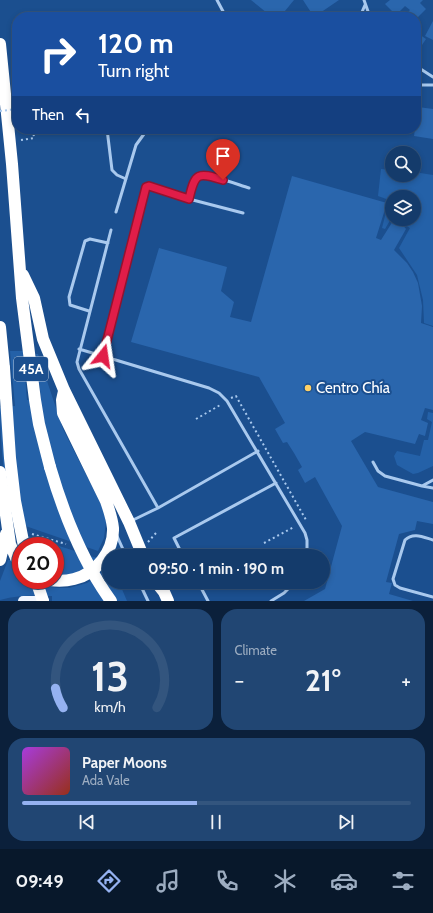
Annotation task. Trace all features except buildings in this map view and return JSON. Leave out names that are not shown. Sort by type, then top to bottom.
[{"type":"highway","name":"45A","points":[[0,44],[22,298],[39,424],[58,494],[79,547],[111,601]]},
{"type":"highway","points":[[20,269],[34,298],[43,339],[64,390],[129,522],[140,549]]},
{"type":"highway","name":"45A","points":[[0,327],[10,458],[15,501],[22,537]]},
{"type":"highway","points":[[64,390],[62,400],[63,414],[106,501],[111,515],[113,530],[110,544],[104,557],[96,567],[86,574],[74,579],[64,581]]},
{"type":"highway","points":[[0,472],[4,529],[0,560]]},
{"type":"highway","points":[[4,529],[12,549]]},
{"type":"highway","points":[[39,589],[44,601]]},
{"type":"highway","points":[[157,589],[160,601]]},
{"type":"highway","points":[[160,589],[168,601]]},
{"type":"main road","points":[[23,601],[44,601]]},
{"type":"lane","points":[[217,0],[223,12]]},
{"type":"lane","points":[[364,0],[368,12]]},
{"type":"lane","points":[[362,12],[365,5]]},
{"type":"lane","points":[[421,69],[433,77]]},
{"type":"lane","points":[[421,85],[433,85]]},
{"type":"lane","points":[[108,134],[112,170],[117,176],[126,179]]},
{"type":"lane","points":[[116,212],[137,141],[144,134]]},
{"type":"lane","points":[[189,199],[193,183],[197,177],[203,175],[249,188]]},
{"type":"lane","points":[[103,356],[146,188],[148,186],[189,199],[243,213]]},
{"type":"lane","points":[[111,230],[76,359],[79,369],[158,508]]},
{"type":"lane","points":[[89,311],[70,305],[68,300],[70,290],[85,241],[90,239],[108,243]]},
{"type":"lane","points":[[79,349],[210,388],[219,393],[227,401],[305,534],[307,549]]},
{"type":"lane","points":[[129,522],[158,508],[258,452]]},
{"type":"lane","points":[[372,462],[378,471],[385,476],[433,488]]},
{"type":"lane","points":[[422,486],[433,480]]},
{"type":"lane","points":[[180,549],[174,538],[276,483]]},
{"type":"lane","points":[[111,515],[117,537],[123,549]]},
{"type":"lane","points":[[433,540],[415,536],[409,537],[405,540],[393,579],[395,585],[400,588],[433,597]]},
{"type":"lane","points":[[142,589],[148,601]]},
{"type":"lane","points":[[202,589],[208,601]]},
{"type":"lane","points":[[271,601],[288,589]]},
{"type":"path","points":[[0,111],[12,110]]},
{"type":"path","points":[[34,134],[34,138]]},
{"type":"path","points":[[30,533],[67,544]]},
{"type":"shaded area","points":[[381,169],[385,169],[385,182],[421,182],[421,173],[433,175],[433,326],[424,323],[423,300],[417,275],[399,248],[410,228],[407,226],[421,226],[421,190],[385,190],[385,199],[378,196]]},
{"type":"shaded area","points":[[385,216],[385,226],[387,226],[385,229],[382,228]]},
{"type":"shaded area","points":[[10,351],[23,351],[27,400],[41,398],[36,354],[38,354],[63,429],[102,506],[106,522],[104,538],[98,551],[64,539],[64,537],[57,537],[11,521],[3,464],[0,407],[15,406]]},
{"type":"shaded area","points":[[428,412],[433,413],[433,466],[413,474],[397,465],[394,456],[397,451],[420,456],[424,440],[428,440],[432,422],[427,419]]},
{"type":"shaded area","points":[[18,533],[31,537],[19,537]]},
{"type":"shaded area","points":[[64,548],[97,558],[78,572],[64,575]]},
{"type":"shaded area","points":[[8,560],[12,560],[12,589],[64,589],[87,583],[97,577],[102,571],[102,589],[122,589],[127,601],[52,601],[52,596],[20,596],[0,600],[0,581]]},
{"type":"place","name":"Centro Chía","points":[[308,388]]},
{"type":"route","points":[[103,356],[146,187],[149,186],[189,199],[193,183],[197,177],[206,175],[223,180]]}]
